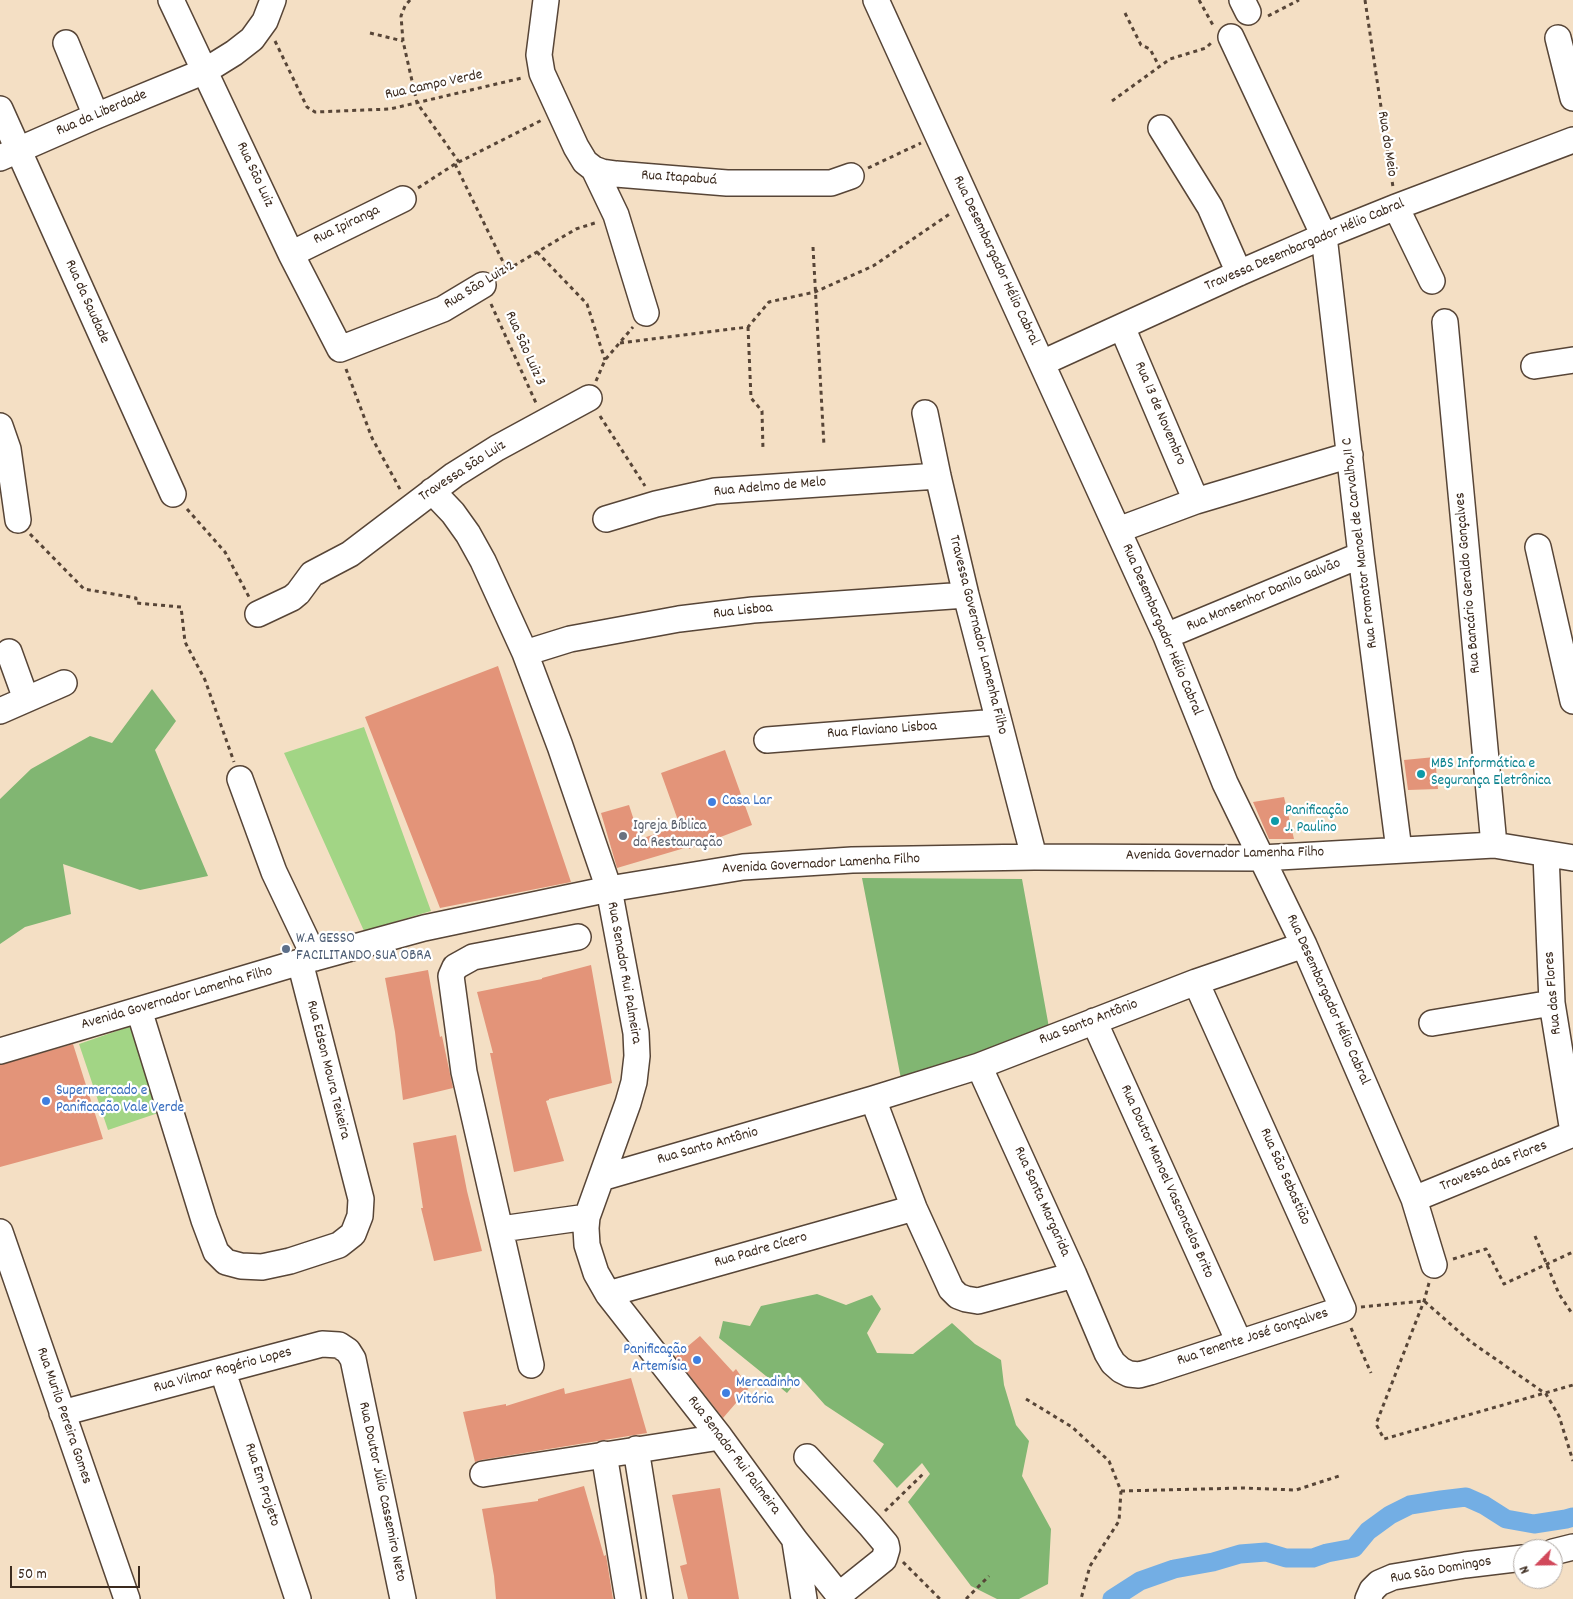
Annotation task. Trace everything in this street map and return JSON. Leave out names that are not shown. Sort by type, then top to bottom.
[{"type":"street","name":"Rua São Luiz","points":[[171,0],[291,254],[340,349]]},
{"type":"street","points":[[546,0],[540,54],[542,73],[576,147],[585,162],[594,168],[616,215],[646,313]]},
{"type":"street","name":"Rua Desembargador Hélio Cabral","points":[[876,0],[1166,636],[1225,783],[1304,945],[1414,1199],[1434,1265]]},
{"type":"street","name":"Rua da Liberdade","points":[[9,154],[205,71],[234,53],[252,38],[269,10]]},
{"type":"street","name":"Rua Promotor Manoel de Carvalho,11 C","points":[[1220,36],[1324,236],[1361,555],[1399,850]]},
{"type":"street","points":[[1558,38],[1573,98]]},
{"type":"street","points":[[66,43],[96,116]]},
{"type":"street","name":"Rua da Saudade","points":[[0,109],[9,154],[173,494]]},
{"type":"street","points":[[1161,128],[1210,207],[1239,273]]},
{"type":"street","name":"Travessa Desembargador Hélio Cabral","points":[[1042,363],[1324,236],[1573,140]]},
{"type":"street","name":"Rua Itapabuá","points":[[594,168],[602,172],[616,174],[727,183],[831,183],[852,176]]},
{"type":"street","name":"Rua Ipiranga","points":[[291,254],[403,199]]},
{"type":"street","points":[[1396,207],[1432,281]]},
{"type":"street","name":"Rua São Luiz 2","points":[[340,349],[444,309],[483,285]]},
{"type":"street","name":"Rua Bancário Geraldo Gonçalves","points":[[1445,322],[1494,845]]},
{"type":"street","name":"Rua 13 de Novembro","points":[[1122,327],[1196,501]]},
{"type":"street","points":[[1534,366],[1573,360]]},
{"type":"street","name":"Travessa São Luiz","points":[[258,614],[292,598],[312,574],[350,554],[461,470],[497,448],[590,398]]},
{"type":"street","name":"Travessa Governador Lamenha Filho","points":[[925,413],[966,595],[1034,857]]},
{"type":"street","points":[[0,426],[8,449],[18,520]]},
{"type":"street","points":[[1118,530],[1196,501],[1350,455]]},
{"type":"street","name":"Rua Adelmo de Melo","points":[[606,519],[656,504],[715,491],[938,476]]},
{"type":"street","name":"Rua Senador Rui Palmeira","points":[[432,491],[454,514],[483,561],[525,653],[560,746],[609,889],[636,1033],[637,1056],[634,1082],[628,1103],[601,1178],[579,1218],[586,1228],[586,1245],[596,1273],[608,1294],[720,1437],[795,1540],[840,1597]]},
{"type":"street","points":[[1538,547],[1573,701]]},
{"type":"street","name":"Rua Monsenhor Danilo Galvão","points":[[1166,636],[1361,555]]},
{"type":"street","name":"Rua Lisboa","points":[[525,653],[570,638],[679,619],[753,610],[966,595]]},
{"type":"street","points":[[9,652],[26,699]]},
{"type":"street","points":[[0,711],[64,683]]},
{"type":"street","name":"Rua Flaviano Lisboa","points":[[767,740],[998,722]]},
{"type":"street","name":"Rua Edson Moura Teixeira","points":[[139,1010],[204,1220],[216,1252],[226,1262],[241,1266],[262,1267],[290,1261],[339,1245],[353,1234],[360,1216],[361,1198],[355,1178],[308,960],[240,779]]},
{"type":"street","name":"Avenida Governador Lamenha Filho","points":[[0,1051],[308,960],[424,928],[609,889],[743,867],[852,860],[1034,857],[1261,858],[1494,845],[1573,858]]},
{"type":"street","name":"Rua das Flores","points":[[1546,854],[1552,1003],[1573,1133]]},
{"type":"street","points":[[531,1365],[464,1072],[451,976],[455,967],[473,957],[578,937]]},
{"type":"street","name":"Rua Santo Antônio","points":[[601,1178],[873,1099],[979,1066],[1196,982],[1304,945]]},
{"type":"street","name":"Rua São Sebastião","points":[[1196,982],[1343,1309]]},
{"type":"street","points":[[1432,1023],[1552,1003]]},
{"type":"street","name":"Rua Doutor Manoel Vasconcelos Brito","points":[[1094,1021],[1239,1342]]},
{"type":"street","name":"Rua Santa Margarida","points":[[979,1066],[1074,1275],[1101,1340]]},
{"type":"street","points":[[873,1099],[914,1208],[951,1289],[958,1296],[978,1302],[1074,1275]]},
{"type":"street","name":"Travessa das Flores","points":[[1414,1199],[1573,1133]]},
{"type":"street","name":"Rua Padre Cícero","points":[[608,1294],[914,1208]]},
{"type":"street","points":[[501,1229],[579,1218]]},
{"type":"street","name":"Rua Murilo Pereira Gomes","points":[[0,1232],[6,1268],[62,1413],[127,1599]]},
{"type":"street","name":"Rua Tenente José Gonçalves","points":[[1101,1340],[1112,1362],[1129,1374],[1139,1375],[1343,1309]]},
{"type":"street","name":"Rua Vilmar Rogério Lopes","points":[[62,1413],[223,1372],[322,1344],[339,1345],[348,1351],[353,1359],[359,1386]]},
{"type":"street","name":"Rua Em Projeto","points":[[223,1372],[298,1599]]},
{"type":"street","name":"Rua Doutor Júlio Cassemiro Neto","points":[[359,1386],[403,1599]]},
{"type":"street","points":[[483,1474],[720,1437]]},
{"type":"street","points":[[636,1449],[660,1599]]},
{"type":"street","points":[[604,1454],[628,1599]]},
{"type":"street","points":[[807,1457],[886,1544],[887,1554],[884,1559],[840,1597]]},
{"type":"street","name":"Rua Senador Rui Palmeira","points":[[795,1540],[804,1599]]},
{"type":"street","name":"Rua São Domingos","points":[[1368,1599],[1372,1590],[1379,1583],[1393,1577],[1513,1559]]},
{"type":"path","points":[[410,0],[401,16],[403,41],[417,103],[457,163],[507,270]]},
{"type":"path","points":[[1112,101],[1170,59],[1206,48],[1220,36],[1199,0]]},
{"type":"path","name":"Rua do Meio","points":[[1365,0],[1396,207]]},
{"type":"path","name":"Rua Campo Verde","points":[[269,10],[302,98],[310,111],[390,109],[542,73]]},
{"type":"path","points":[[1125,13],[1141,45],[1150,49],[1159,66]]},
{"type":"path","points":[[370,33],[403,41]]},
{"type":"path","points":[[403,199],[457,163],[560,111]]},
{"type":"path","points":[[852,176],[938,134]]},
{"type":"path","points":[[763,450],[762,411],[751,398],[748,327],[769,302],[814,292],[873,266],[953,212]]},
{"type":"path","name":"Rua São Luiz 2","points":[[483,285],[576,230],[616,215]]},
{"type":"path","points":[[813,247],[824,446]]},
{"type":"path","points":[[537,252],[588,304],[605,360]]},
{"type":"path","name":"Rua São Luiz 3","points":[[483,285],[545,422]]},
{"type":"path","points":[[646,313],[605,360],[590,398],[656,504]]},
{"type":"path","points":[[620,343],[748,327]]},
{"type":"path","points":[[340,349],[372,438],[410,508]]},
{"type":"path","points":[[173,494],[225,552],[258,614]]},
{"type":"path","points":[[18,520],[36,542],[84,589],[136,598],[136,603],[181,607],[185,642],[205,680],[240,779]]},
{"type":"path","points":[[1535,1236],[1559,1294],[1573,1315]]},
{"type":"path","points":[[1573,1252],[1504,1284],[1486,1249],[1434,1265],[1424,1301],[1376,1424],[1384,1439],[1573,1385]]},
{"type":"path","points":[[1424,1301],[1471,1342],[1546,1394],[1559,1416],[1573,1461]]},
{"type":"path","name":"Rua Tenente José Gonçalves","points":[[1343,1309],[1424,1301]]},
{"type":"path","points":[[1343,1309],[1371,1373]]},
{"type":"path","points":[[1026,1399],[1072,1427],[1109,1461],[1121,1491],[1119,1521],[1090,1566],[1081,1599]]},
{"type":"path","points":[[870,1525],[923,1474]]},
{"type":"path","points":[[1121,1491],[1243,1488],[1296,1490],[1342,1475]]},
{"type":"path","points":[[886,1544],[940,1599]]},
{"type":"path","points":[[966,1599],[989,1576]]},
{"type":"green space","points":[[152,689],[176,721],[155,750],[208,876],[140,890],[63,864],[71,914],[25,927],[0,944],[0,799],[31,769],[90,736],[112,743]]},
{"type":"green space","points":[[364,727],[431,911],[364,931],[284,753]]},
{"type":"green space","points":[[862,878],[1022,879],[1050,1033],[902,1084]]},
{"type":"green space","points":[[137,1024],[167,1110],[108,1130],[79,1044]]},
{"type":"green space","points":[[817,1294],[846,1305],[872,1295],[881,1309],[867,1333],[877,1353],[913,1354],[952,1323],[975,1344],[1001,1360],[1004,1385],[1016,1425],[1029,1441],[1022,1476],[1051,1529],[1048,1584],[1019,1599],[997,1599],[971,1586],[908,1502],[930,1474],[922,1463],[897,1488],[873,1461],[884,1444],[825,1405],[800,1377],[787,1393],[719,1338],[723,1321],[750,1326],[761,1306]]},
{"type":"building","points":[[498,666],[571,882],[440,908],[365,717]]},
{"type":"building","points":[[725,750],[752,825],[689,849],[688,847],[617,868],[601,813],[629,805],[640,839],[680,826],[661,773]]},
{"type":"building","name":"MBS Informática e Segurança Eletrônica","points":[[1435,757],[1438,789],[1408,790],[1404,760]]},
{"type":"building","name":"Panificação J. Paulino","points":[[1284,797],[1294,839],[1269,839],[1253,802]]},
{"type":"building","points":[[591,965],[612,1083],[546,1101],[564,1161],[514,1172],[490,1053],[493,1053],[477,992],[542,979]]},
{"type":"building","points":[[428,970],[440,1037],[442,1036],[453,1088],[403,1100],[395,1032],[385,978]]},
{"type":"building","name":"Supermercado e Panificação Vale Verde","points":[[73,1044],[103,1139],[0,1167],[0,1065]]},
{"type":"building","points":[[456,1135],[467,1191],[482,1251],[434,1261],[421,1208],[423,1208],[413,1143]]},
{"type":"building","points":[[700,1336],[733,1372],[736,1369],[749,1388],[723,1418],[675,1357]]},
{"type":"building","points":[[631,1378],[647,1433],[475,1462],[463,1412],[506,1404],[506,1406],[564,1388],[565,1394]]},
{"type":"building","points":[[584,1486],[604,1556],[606,1555],[613,1599],[496,1599],[494,1576],[482,1509],[538,1501],[538,1499]]},
{"type":"building","points":[[720,1488],[739,1599],[688,1599],[680,1566],[687,1564],[672,1495]]},
{"type":"waterway","points":[[1112,1599],[1140,1581],[1174,1569],[1213,1562],[1240,1554],[1266,1552],[1286,1558],[1313,1558],[1327,1553],[1354,1548],[1368,1531],[1390,1515],[1410,1505],[1466,1497],[1484,1505],[1506,1519],[1534,1524],[1573,1517]]},
{"type":"place","name":"MBS Informática e Segurança Eletrônica","points":[[1421,774]]},
{"type":"place","name":"Casa Lar","points":[[712,802]]},
{"type":"place","name":"Panificação J. Paulino","points":[[1275,821]]},
{"type":"place","name":"Igreja Bíblica da Restauração","points":[[623,836]]},
{"type":"place","name":"W.A GESSO FACILITANDO SUA OBRA","points":[[286,949]]},
{"type":"place","name":"Supermercado e Panificação Vale Verde","points":[[46,1101]]},
{"type":"place","name":"Panificação Artemísia","points":[[697,1360]]},
{"type":"place","name":"Mercadinho Vitória","points":[[726,1393]]}]
